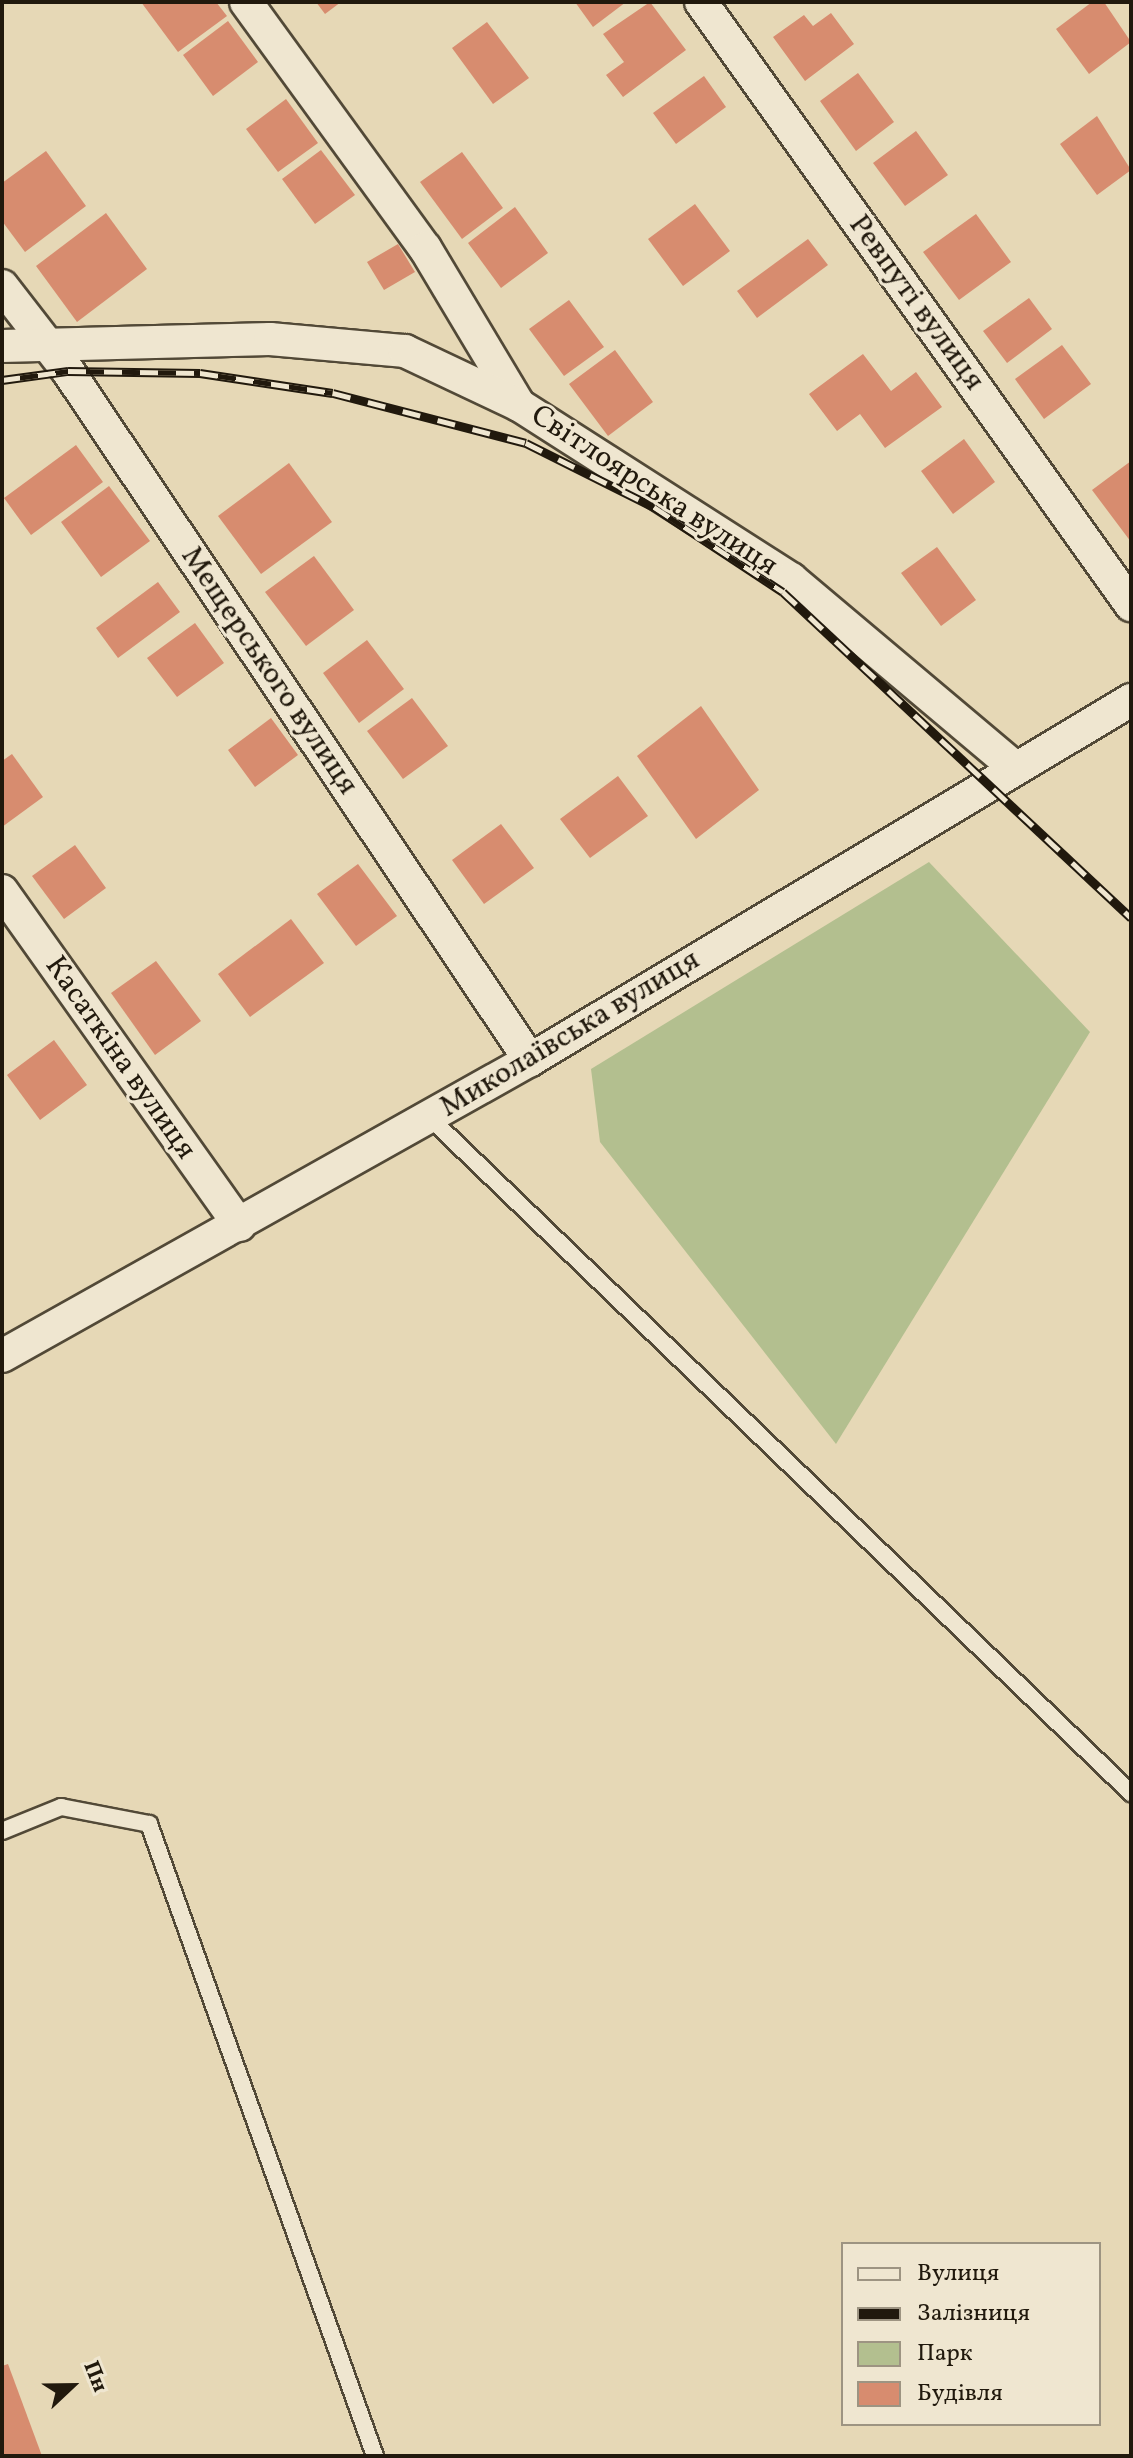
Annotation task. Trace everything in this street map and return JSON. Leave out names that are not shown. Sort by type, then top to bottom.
[{"type":"street","name":"Світлоярська вулиця","points":[[246,2],[425,248],[519,405],[791,579],[1014,767]]},
{"type":"street","name":"Ревпуті вулиця","points":[[701,2],[1131,605]]},
{"type":"street","name":"Мещерського вулиця","points":[[2,286],[43,343],[68,371],[530,1060]]},
{"type":"street","points":[[2,346],[270,339],[405,351],[519,405]]},
{"type":"street","name":"Миколаївська вулиця","points":[[2,1356],[530,1060],[1014,767],[1131,700]]},
{"type":"street","name":"Касаткіна вулиця","points":[[2,891],[239,1225]]},
{"type":"lane","points":[[429,1117],[1131,1793]]},
{"type":"lane","points":[[2,1831],[61,1807],[149,1824],[375,2456]]},
{"type":"green space","points":[[929,862],[1090,1032],[836,1444],[600,1142],[591,1069]]},
{"type":"building","points":[[141,2],[216,2],[227,16],[178,52]]},
{"type":"building","points":[[316,2],[341,2],[325,14]]},
{"type":"building","points":[[575,2],[626,2],[593,27]]},
{"type":"building","points":[[650,2],[686,50],[623,97],[606,75],[624,62],[603,34]]},
{"type":"building","points":[[1092,2],[1104,2],[1131,42],[1089,74],[1056,29]]},
{"type":"building","points":[[831,13],[854,44],[805,81],[773,37],[804,15],[813,26]]},
{"type":"building","points":[[228,21],[258,62],[213,96],[183,55]]},
{"type":"building","points":[[487,22],[529,78],[493,104],[452,48]]},
{"type":"building","points":[[858,73],[894,122],[856,151],[820,101]]},
{"type":"building","points":[[704,76],[726,107],[676,144],[653,113]]},
{"type":"building","points":[[286,99],[318,143],[278,172],[246,129]]},
{"type":"building","points":[[1097,116],[1131,170],[1097,195],[1060,144]]},
{"type":"building","points":[[916,131],[948,175],[905,206],[873,163]]},
{"type":"building","points":[[321,150],[355,195],[315,224],[282,179]]},
{"type":"building","points":[[46,151],[86,206],[25,252],[2,221],[2,183]]},
{"type":"building","points":[[462,152],[503,208],[462,239],[420,182]]},
{"type":"building","points":[[695,204],[730,251],[683,286],[648,239]]},
{"type":"building","points":[[515,207],[548,253],[501,288],[468,243]]},
{"type":"building","points":[[106,213],[147,269],[77,322],[36,266]]},
{"type":"building","points":[[976,214],[1011,262],[959,300],[923,252]]},
{"type":"building","points":[[808,239],[828,265],[757,318],[737,291]]},
{"type":"building","points":[[398,244],[415,272],[384,290],[367,262]]},
{"type":"building","points":[[1029,298],[1052,329],[1007,363],[983,331]]},
{"type":"building","points":[[569,300],[604,347],[564,376],[529,329]]},
{"type":"building","points":[[1062,345],[1091,384],[1044,419],[1015,379]]},
{"type":"building","points":[[615,350],[653,402],[608,436],[569,384]]},
{"type":"building","points":[[863,354],[891,391],[916,372],[942,407],[885,448],[860,414],[837,431],[809,394]]},
{"type":"building","points":[[964,439],[995,482],[953,514],[921,471]]},
{"type":"building","points":[[76,445],[103,482],[31,535],[4,498]]},
{"type":"building","points":[[1131,461],[1131,542],[1092,490]]},
{"type":"building","points":[[289,463],[332,522],[261,574],[218,516]]},
{"type":"building","points":[[109,486],[150,541],[101,577],[61,522]]},
{"type":"building","points":[[937,547],[976,600],[941,626],[901,573]]},
{"type":"building","points":[[314,556],[354,610],[306,646],[265,592]]},
{"type":"building","points":[[158,582],[180,612],[118,658],[96,628]]},
{"type":"building","points":[[195,623],[224,663],[177,697],[147,658]]},
{"type":"building","points":[[367,640],[404,689],[359,723],[323,673]]},
{"type":"building","points":[[412,698],[448,746],[403,779],[367,731]]},
{"type":"building","points":[[701,706],[759,790],[696,839],[637,756]]},
{"type":"building","points":[[271,718],[298,755],[255,787],[228,750]]},
{"type":"building","points":[[12,754],[43,797],[2,827],[2,761]]},
{"type":"building","points":[[618,776],[648,816],[590,858],[560,819]]},
{"type":"building","points":[[501,824],[534,868],[484,904],[452,860]]},
{"type":"building","points":[[75,845],[106,888],[64,919],[32,876]]},
{"type":"building","points":[[358,864],[397,916],[356,946],[317,894]]},
{"type":"building","points":[[291,919],[324,963],[250,1017],[218,974]]},
{"type":"building","points":[[156,961],[201,1021],[155,1055],[111,993]]},
{"type":"building","points":[[54,1040],[87,1085],[40,1120],[7,1075]]},
{"type":"building","points":[[8,2364],[42,2456],[2,2456],[2,2366]]},
{"type":"railway","points":[[2,380],[68,371],[200,373],[333,393],[526,443],[654,507],[783,592],[1131,918]]}]
